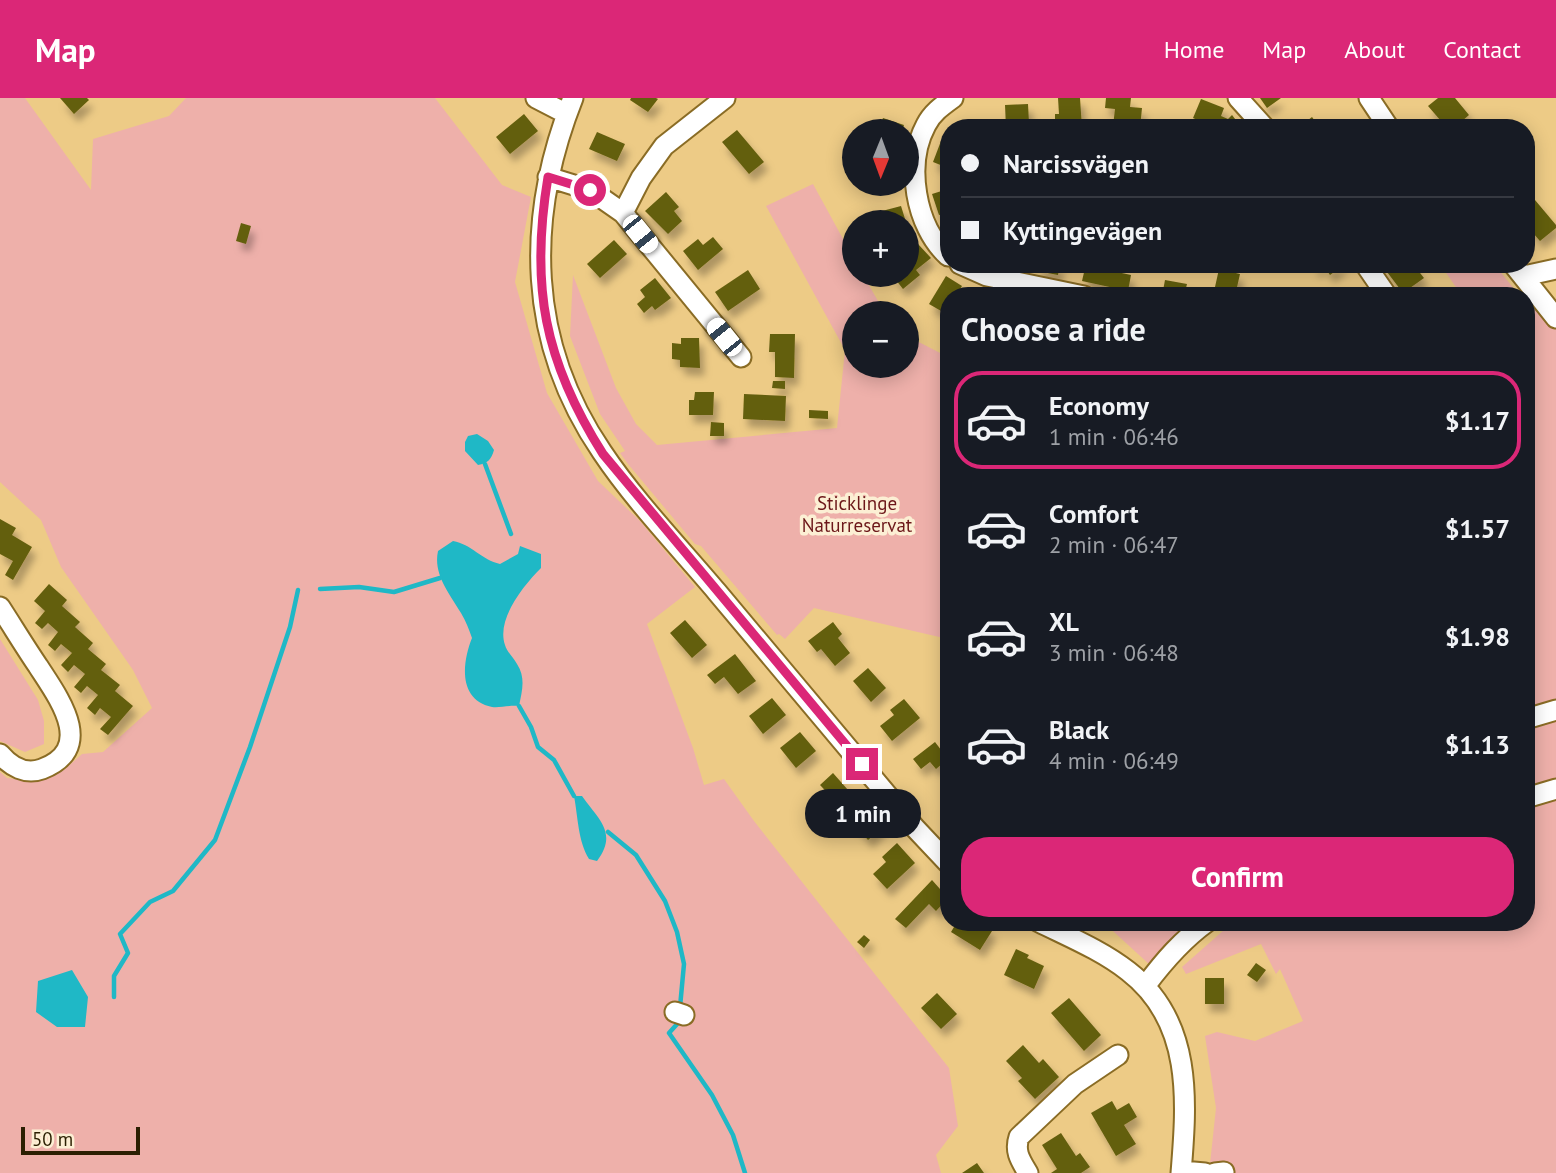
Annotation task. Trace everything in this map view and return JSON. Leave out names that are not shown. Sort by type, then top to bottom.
[{"type":"street","points":[[536,98],[570,106],[548,177],[540,243],[540,281],[545,317],[562,377],[583,422],[603,454],[658,522],[940,855]]},
{"type":"street","points":[[623,213],[641,178],[664,146],[725,98]]},
{"type":"street","points":[[940,245],[929,231],[920,207],[915,174],[916,152],[926,125],[937,109],[953,98]]},
{"type":"street","points":[[1238,98],[1257,119]]},
{"type":"street","points":[[1369,98],[1383,119]]},
{"type":"street","points":[[548,177],[590,190],[623,213],[741,357]]},
{"type":"street","points":[[1535,270],[1556,269]]},
{"type":"street","points":[[980,273],[1040,287]]},
{"type":"street","points":[[1520,273],[1531,287]]},
{"type":"street","points":[[1535,291],[1556,318]]},
{"type":"street","points":[[0,607],[65,708],[71,729],[69,744],[61,758],[37,771],[24,771],[0,754]]},
{"type":"street","points":[[1535,716],[1556,710]]},
{"type":"street","points":[[1535,795],[1556,789]]},
{"type":"street","points":[[1059,931],[1120,965],[1146,985],[1172,1027],[1180,1053],[1185,1110],[1181,1172],[1214,1173]]},
{"type":"street","points":[[1146,985],[1163,962],[1195,931]]},
{"type":"street","points":[[1028,1173],[1018,1156],[1018,1137],[1075,1084],[1118,1055]]},
{"type":"green space","points":[[0,98],[25,98],[91,190],[93,139],[169,116],[186,98],[435,98],[502,185],[531,197],[515,282],[547,393],[598,481],[640,521],[695,587],[647,624],[704,785],[724,779],[754,821],[949,1068],[958,1126],[936,1155],[941,1173],[0,1173],[0,772],[7,778],[30,781],[64,770],[82,754],[103,752],[152,708],[133,670],[61,567],[41,520],[0,482]]},
{"type":"green space","name":"Sticklinge Naturreservat","points":[[813,184],[842,237],[842,287],[870,287],[878,301],[842,301],[842,345],[766,206]]},
{"type":"green space","points":[[1446,273],[1501,273],[1513,287],[1456,287]]},
{"type":"green space","name":"Sticklinge Naturreservat","points":[[573,275],[616,388],[636,424],[657,445],[837,428],[842,378],[919,378],[919,342],[940,353],[940,637],[814,608],[785,639],[777,635],[701,546],[695,544],[620,453],[625,451],[600,414],[570,336]]},
{"type":"green space","points":[[1544,286],[1556,303],[1556,1173],[1209,1173],[1216,1108],[1205,1036],[1217,1032],[1255,1041],[1303,1021],[1280,969],[1276,974],[1261,944],[1186,974],[1182,967],[1223,931],[1535,931],[1535,297]]},
{"type":"green space","points":[[0,639],[38,700],[44,721],[44,744],[25,752],[0,741]]},
{"type":"green space","points":[[1113,931],[1190,931],[1150,965]]},
{"type":"water","points":[[477,434],[488,441],[494,450],[489,461],[478,465],[465,451],[468,436]]},
{"type":"water","points":[[453,541],[500,564],[518,554],[520,546],[541,554],[541,568],[513,603],[504,624],[505,645],[522,674],[519,706],[492,707],[473,697],[468,689],[465,669],[472,638],[463,616],[443,583],[437,559],[438,551]]},
{"type":"water","points":[[574,796],[582,796],[604,827],[606,842],[597,861],[589,859],[583,845]]},
{"type":"water","points":[[72,970],[88,997],[85,1027],[57,1027],[36,1012],[38,981]]},
{"type":"building","points":[[60,98],[87,98],[89,100],[74,114]]},
{"type":"building","points":[[1058,98],[1080,98],[1081,119],[1055,119],[1055,114],[1059,114]]},
{"type":"building","points":[[1106,98],[1131,98],[1130,107],[1142,108],[1141,119],[1114,119],[1115,109],[1105,108]]},
{"type":"building","points":[[1260,98],[1281,98],[1267,108]]},
{"type":"building","points":[[1438,98],[1455,98],[1469,115],[1464,119],[1439,119],[1428,106]]},
{"type":"building","points":[[658,99],[648,112],[630,100]]},
{"type":"building","points":[[1201,99],[1224,108],[1221,116],[1228,119],[1195,119],[1193,118]]},
{"type":"building","points":[[1028,104],[1029,119],[1006,119],[1005,105]]},
{"type":"building","points":[[524,114],[538,131],[510,154],[496,137]]},
{"type":"building","points":[[737,130],[764,162],[749,174],[722,142]]},
{"type":"building","points":[[597,132],[625,144],[617,161],[589,149]]},
{"type":"building","points":[[940,144],[940,165],[933,162]]},
{"type":"building","points":[[666,192],[679,207],[674,211],[682,221],[668,234],[645,211]]},
{"type":"building","points":[[940,192],[940,215],[939,215],[932,194]]},
{"type":"building","points":[[1535,200],[1556,225],[1556,228],[1540,241],[1535,235]]},
{"type":"building","points":[[901,206],[902,210],[886,210]]},
{"type":"building","points":[[241,223],[251,226],[246,244],[236,241]]},
{"type":"building","points":[[713,237],[723,249],[698,270],[683,251],[698,239],[703,245]]},
{"type":"building","points":[[614,240],[627,254],[600,278],[587,264]]},
{"type":"building","points":[[919,245],[931,258],[919,268]]},
{"type":"building","points":[[748,270],[760,289],[728,311],[715,292]]},
{"type":"building","points":[[1084,273],[1131,275],[1129,287],[1110,287],[1082,281]]},
{"type":"building","points":[[1218,273],[1240,274],[1237,287],[1215,287]]},
{"type":"building","points":[[1388,273],[1420,273],[1424,278],[1411,287],[1398,287]]},
{"type":"building","points":[[946,276],[962,286],[940,287],[940,310],[929,304]]},
{"type":"building","points":[[655,278],[671,298],[655,310],[652,306],[644,313],[637,304],[645,297],[640,290]]},
{"type":"building","points":[[1165,280],[1187,284],[1186,287],[1164,287]]},
{"type":"building","points":[[770,334],[795,334],[794,378],[775,377],[775,352],[769,352]]},
{"type":"building","points":[[681,338],[699,338],[700,368],[680,367],[680,360],[672,359],[672,343],[681,344]]},
{"type":"building","points":[[773,381],[785,381],[785,389],[772,388]]},
{"type":"building","points":[[695,392],[714,392],[713,415],[689,415],[689,400],[694,400]]},
{"type":"building","points":[[744,394],[786,396],[785,421],[743,419]]},
{"type":"building","points":[[809,410],[828,411],[828,419],[809,418]]},
{"type":"building","points":[[711,422],[724,423],[724,436],[710,436]]},
{"type":"building","points":[[0,519],[16,528],[12,535],[32,547],[13,580],[5,575],[13,561],[0,554]]},
{"type":"building","points":[[49,584],[67,600],[62,606],[80,622],[75,627],[93,643],[88,649],[106,664],[101,670],[120,685],[115,691],[133,706],[108,735],[100,729],[111,717],[100,708],[95,715],[87,708],[98,695],[87,686],[81,693],[74,687],[85,674],[74,665],[68,672],[61,665],[72,653],[61,644],[55,651],[48,645],[58,632],[48,623],[42,629],[35,623],[45,611],[34,601]]},
{"type":"building","points":[[685,620],[707,645],[692,658],[670,633]]},
{"type":"building","points":[[833,622],[842,634],[838,638],[850,653],[835,666],[821,649],[817,652],[808,641]]},
{"type":"building","points":[[735,654],[756,681],[738,694],[724,677],[715,684],[707,675]]},
{"type":"building","points":[[868,668],[886,688],[871,702],[853,681]]},
{"type":"building","points":[[772,698],[786,715],[763,734],[749,716]]},
{"type":"building","points":[[904,699],[920,718],[892,741],[880,726],[894,715],[890,710]]},
{"type":"building","points":[[800,732],[816,751],[796,768],[780,748]]},
{"type":"building","points":[[935,742],[940,749],[940,766],[936,769],[930,762],[921,769],[913,759]]},
{"type":"building","points":[[833,773],[848,790],[835,801],[820,785]]},
{"type":"building","points":[[865,808],[882,828],[868,840],[851,820]]},
{"type":"building","points":[[897,843],[915,863],[887,889],[873,874],[886,862],[882,857]]},
{"type":"building","points":[[932,880],[940,889],[940,907],[936,911],[929,904],[906,928],[895,919]]},
{"type":"building","points":[[952,931],[992,931],[980,950]]},
{"type":"building","points":[[864,935],[870,940],[864,948],[857,942]]},
{"type":"building","points":[[1016,949],[1044,966],[1034,989],[1004,975]]},
{"type":"building","points":[[1256,963],[1266,970],[1257,982],[1247,975]]},
{"type":"building","points":[[1205,978],[1224,978],[1224,1004],[1205,1004]]},
{"type":"building","points":[[937,993],[957,1014],[941,1029],[921,1008]]},
{"type":"building","points":[[1069,998],[1101,1035],[1084,1051],[1051,1013]]},
{"type":"building","points":[[1023,1045],[1039,1063],[1043,1059],[1059,1077],[1035,1099],[1018,1081],[1022,1078],[1006,1061]]},
{"type":"building","points":[[1112,1101],[1117,1110],[1129,1103],[1137,1117],[1124,1125],[1136,1144],[1116,1156],[1091,1113]]},
{"type":"building","points":[[1061,1133],[1076,1156],[1080,1153],[1090,1167],[1081,1173],[1051,1173],[1057,1169],[1042,1145]]},
{"type":"building","points":[[977,1163],[984,1173],[962,1173]]},
{"type":"waterway","points":[[485,464],[511,534]]},
{"type":"waterway","points":[[320,589],[359,587],[394,592],[440,578]]},
{"type":"waterway","points":[[114,997],[114,976],[128,953],[120,934],[150,902],[173,891],[215,840],[250,747],[290,627],[298,590]]},
{"type":"waterway","points":[[519,706],[538,747],[554,760],[574,796]]},
{"type":"waterway","points":[[608,832],[636,855],[665,901],[677,932],[684,964],[680,1007]]},
{"type":"waterway","points":[[679,1020],[669,1033],[712,1095],[733,1135],[745,1173]]},
{"type":"route","points":[[590,190],[548,177],[543,207],[540,281],[545,317],[566,389],[603,454],[862,764]]}]
